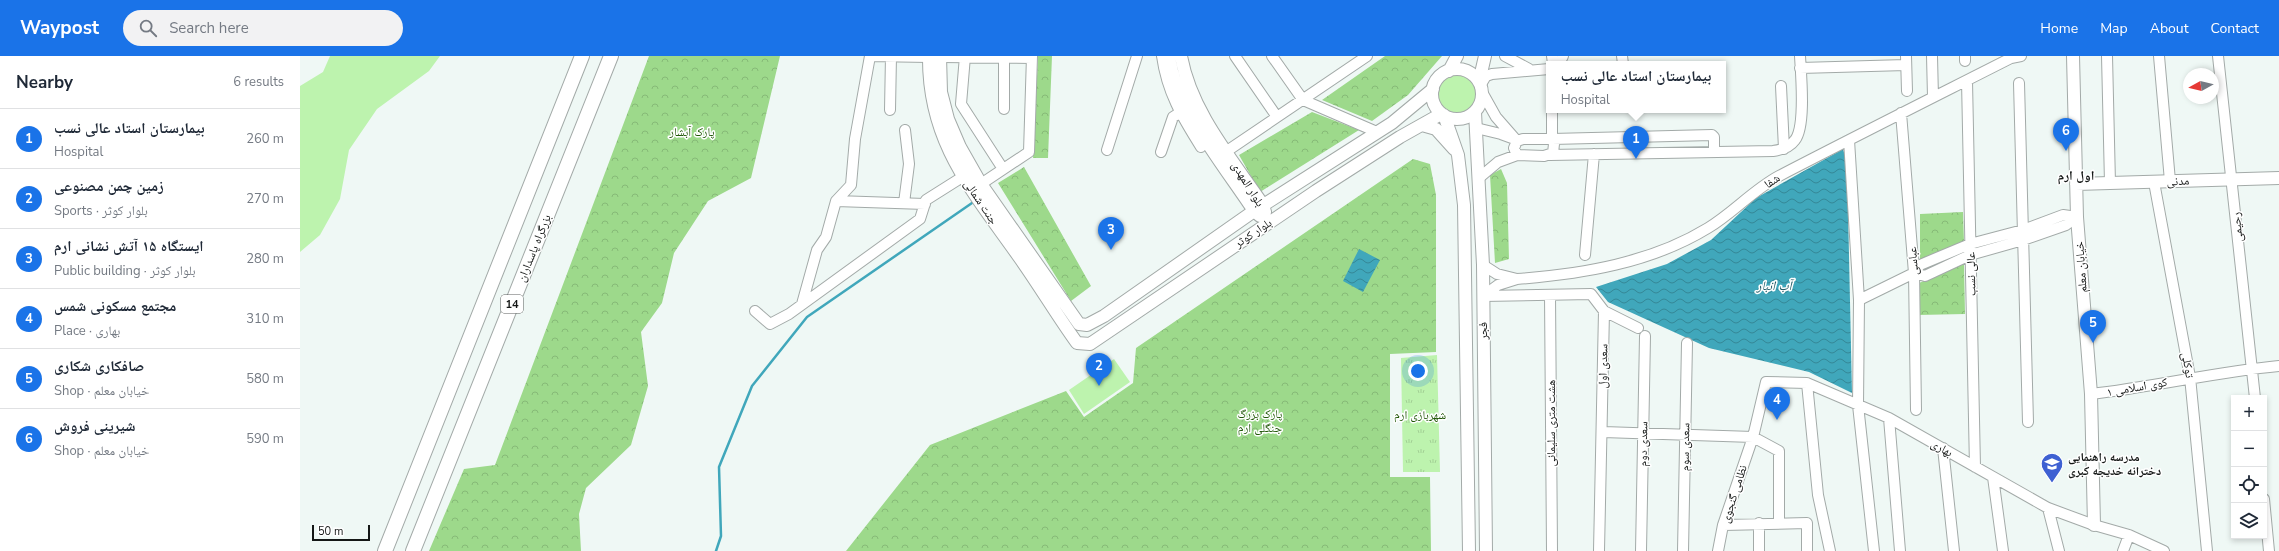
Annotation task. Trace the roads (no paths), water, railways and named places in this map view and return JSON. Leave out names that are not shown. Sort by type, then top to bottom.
[{"type":"highway","name":"14","points":[[385,551],[582,56]]},
{"type":"highway","name":"بزرگراه پاسداران","points":[[413,551],[610,56]]},
{"type":"main road","name":"بلوار المهدی","points":[[1169,56],[1183,111],[1269,222]]},
{"type":"main road","name":"بلوار المهدی","points":[[1181,56],[1192,92],[1201,111],[1227,152],[1259,208]]},
{"type":"main road","points":[[1457,56],[1449,71],[1436,81],[1433,89],[1434,102],[1443,114],[1460,119],[1475,112],[1479,106],[1480,87],[1485,56]]},
{"type":"main road","name":"خیابان معلم","points":[[2073,56],[2077,217],[2091,394],[2094,525]]},
{"type":"main road","name":"جنت شمالی","points":[[935,57],[929,80],[935,118],[949,152],[1069,332]]},
{"type":"main road","name":"جنت شمالی","points":[[935,57],[941,92],[948,119],[960,147],[982,184],[1079,324]]},
{"type":"main road","points":[[1449,71],[1463,70],[1469,73],[1480,87]]},
{"type":"main road","name":"بلوار کوثر","points":[[1079,324],[1087,325],[1104,316],[1259,208],[1377,132],[1413,107],[1433,89]]},
{"type":"main road","name":"فجر","points":[[1475,112],[1483,265],[1486,551]]},
{"type":"main road","name":"بلوار کوثر","points":[[1069,332],[1077,343],[1090,344],[1269,222],[1400,137],[1443,114]]},
{"type":"main road","name":"فجر","points":[[1443,114],[1458,155],[1465,231],[1469,551]]},
{"type":"main road","points":[[1422,125],[1436,129],[1449,141],[1458,155]]},
{"type":"main road","name":"مدنی","points":[[2076,184],[2231,178],[2279,178]]},
{"type":"main road","points":[[1069,332],[1079,324]]},
{"type":"street","points":[[802,304],[816,250],[826,237],[836,202],[851,185],[855,139],[870,56],[1032,57],[1029,152],[982,184]]},
{"type":"street","points":[[890,110],[891,56]]},
{"type":"street","points":[[1107,150],[1137,56]]},
{"type":"street","points":[[1162,56],[1164,74],[1201,147]]},
{"type":"street","points":[[1235,56],[1277,118]]},
{"type":"street","points":[[1272,56],[1303,100],[1377,132]]},
{"type":"street","points":[[1227,152],[1367,56]]},
{"type":"street","points":[[1505,56],[1531,70]]},
{"type":"street","points":[[1479,178],[1498,162],[1517,155],[1773,151],[1784,149],[1795,141],[1800,127],[1800,56]]},
{"type":"street","points":[[1932,56],[1933,97]]},
{"type":"street","points":[[2107,56],[2110,183]]},
{"type":"street","points":[[2159,56],[2170,181]]},
{"type":"street","name":"رحیمی","points":[[2218,56],[2255,395]]},
{"type":"street","points":[[966,57],[961,104],[1003,169]]},
{"type":"street","points":[[1003,57],[1004,109]]},
{"type":"street","name":"شفا","points":[[1517,279],[1595,270],[1642,257],[1678,244],[1708,228],[1776,178],[1901,113],[2014,57]]},
{"type":"street","points":[[1800,68],[1906,60],[1907,91]]},
{"type":"street","points":[[1517,142],[1496,117],[1480,87],[1486,76],[1492,74],[1546,69]]},
{"type":"street","name":"عالی نسب","points":[[1966,81],[1975,466]]},
{"type":"street","points":[[2019,82],[2028,422]]},
{"type":"street","points":[[1781,86],[1784,149]]},
{"type":"street","points":[[1161,152],[1173,116],[1183,111]]},
{"type":"street","points":[[1550,155],[1553,152],[1554,144],[1552,139],[1552,113]]},
{"type":"street","name":"عباسی","points":[[1901,113],[1914,273],[1916,410]]},
{"type":"street","points":[[1476,128],[1501,134],[1517,142]]},
{"type":"street","points":[[904,203],[909,164],[905,130]]},
{"type":"street","points":[[1517,155],[1514,148],[1517,142],[1523,139],[1668,135],[1712,135],[1714,137],[1714,152]]},
{"type":"street","points":[[1668,135],[1668,153]]},
{"type":"street","points":[[1849,140],[1859,300],[1858,405],[1874,551]]},
{"type":"street","points":[[1585,255],[1594,154]]},
{"type":"street","points":[[755,310],[770,324],[802,304],[920,219],[926,200],[964,176]]},
{"type":"street","name":"توکلی","points":[[2154,182],[2190,377],[2207,551]]},
{"type":"street","points":[[836,202],[924,204]]},
{"type":"street","points":[[1859,300],[1914,273],[1920,265],[1970,244],[2023,230],[2063,215],[2077,217]]},
{"type":"street","points":[[1914,273],[1925,276],[1970,255],[2066,226],[2077,217]]},
{"type":"street","points":[[1483,265],[1497,274],[1517,279]]},
{"type":"street","points":[[1483,296],[1498,285],[1517,279]]},
{"type":"street","points":[[1483,296],[1591,294],[1604,311],[1638,328]]},
{"type":"street","name":"هشت متری سلیمانی","points":[[1550,295],[1552,551]]},
{"type":"street","name":"سعدی اول","points":[[1599,551],[1603,432],[1604,311]]},
{"type":"street","name":"سعدی دوم","points":[[1641,551],[1645,336]]},
{"type":"street","name":"سعدی سوم","points":[[1683,551],[1687,343]]},
{"type":"street","name":"کوی اسلامی ۱","points":[[2091,394],[2135,389],[2190,377],[2279,366]]},
{"type":"street","name":"بهاری","points":[[1753,437],[1766,382],[1807,383],[1889,418],[2048,508],[2094,525],[2129,535],[2164,551]]},
{"type":"street","points":[[1807,383],[1818,495],[1830,551]]},
{"type":"street","points":[[1889,418],[1892,472],[1900,551]]},
{"type":"street","points":[[1603,432],[1643,432],[1753,437],[1779,450],[1779,523]]},
{"type":"street","name":"نظامی گنجوی","points":[[1718,551],[1723,524],[1753,437]]},
{"type":"street","points":[[1943,448],[1954,551]]},
{"type":"street","points":[[1992,477],[2003,551]]},
{"type":"street","points":[[2264,503],[2269,551]]},
{"type":"street","points":[[2048,508],[2059,551]]},
{"type":"street","points":[[1759,523],[1759,551]]},
{"type":"street","points":[[1723,524],[1807,523],[1807,551]]},
{"type":"street","points":[[2123,551],[2129,535]]},
{"type":"water","name":"آب انبار","points":[[1843,149],[1847,163],[1852,393],[1809,372],[1709,348],[1608,302],[1596,287],[1667,264],[1711,240],[1756,198]]},
{"type":"water","points":[[1359,249],[1380,260],[1363,292],[1343,281]]},
{"type":"waterway","points":[[716,551],[721,536],[719,467],[752,386],[807,317],[972,203]]},
{"type":"place","name":"شیرینی فروش","points":[[2066,151]]},
{"type":"place","name":"بیمارستان استاد عالی نسب","points":[[1636,159]]},
{"type":"place","name":"ایستگاه ۱۵ آتش نشانی ارم","points":[[1111,250]]},
{"type":"place","name":"صافکاری شکاری","points":[[2093,343]]},
{"type":"place","name":"زمین چمن مصنوعی","points":[[1099,386]]},
{"type":"place","name":"مجتمع مسکونی شمس","points":[[1777,420]]},
{"type":"place","name":"مدرسه راهنمایی دخترانه خدیجه کبری","points":[[2052,484]]},
{"type":"district","name":"اول ارم","points":[[2076,175]]},
{"type":"park label","name":"پارک آبشار","points":[[692,132]]},
{"type":"park label","name":"شهربازی ارم","points":[[1420,415]]},
{"type":"park label","name":"پارک بزرگ جنگلی ارم","points":[[1260,421]]}]
